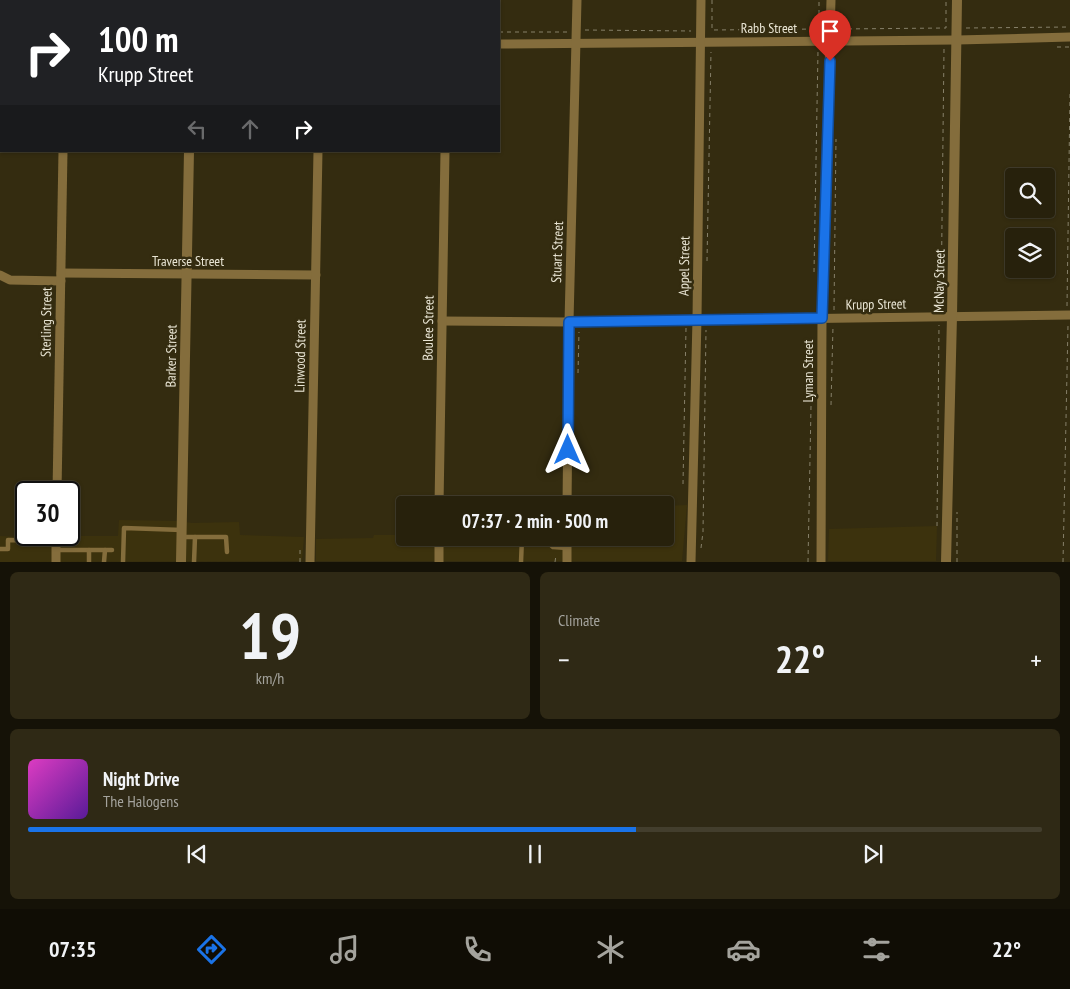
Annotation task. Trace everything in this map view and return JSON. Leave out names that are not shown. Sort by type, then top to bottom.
[{"type":"street","name":"Stuart Street","points":[[567,496],[569,322],[577,0]]},
{"type":"street","name":"Appel Street","points":[[691,562],[697,319],[701,0]]},
{"type":"street","name":"Lyman Street","points":[[821,562],[822,318],[831,0]]},
{"type":"street","name":"McNay Street","points":[[946,562],[957,0]]},
{"type":"street","name":"Rabb Street","points":[[500,44],[957,40],[1070,37]]},
{"type":"street","name":"Sterling Street","points":[[57,481],[63,152]]},
{"type":"street","name":"Barker Street","points":[[181,557],[189,152]]},
{"type":"street","name":"Linwood Street","points":[[310,562],[318,152]]},
{"type":"street","name":"Boulee Street","points":[[439,496],[445,152]]},
{"type":"street","name":"Traverse Street","points":[[0,275],[10,280],[61,277],[316,275]]},
{"type":"street","name":"Krupp Street","points":[[442,321],[569,322],[1068,314]]},
{"type":"street","points":[[56,546],[56,562]]},
{"type":"street","points":[[439,546],[439,562]]},
{"type":"street","points":[[567,548],[567,562]]},
{"type":"lane","points":[[123,562],[124,528],[182,533],[195,537],[226,537],[227,552]]},
{"type":"lane","points":[[194,562],[195,537]]},
{"type":"lane","points":[[0,549],[8,549],[8,540],[15,540]]},
{"type":"lane","points":[[72,546],[89,550],[112,550]]},
{"type":"lane","points":[[521,562],[522,546]]},
{"type":"lane","points":[[551,546],[553,548],[567,548]]},
{"type":"lane","points":[[89,550],[89,562]]},
{"type":"lane","points":[[104,562],[105,550]]},
{"type":"lane","points":[[181,557],[194,553]]},
{"type":"path","points":[[712,0],[712,30],[819,29],[819,0]]},
{"type":"path","points":[[839,29],[946,28],[946,0]]},
{"type":"path","points":[[966,28],[1070,27]]},
{"type":"path","points":[[584,30],[693,31]]},
{"type":"path","points":[[500,32],[569,32]]},
{"type":"path","points":[[1051,47],[1070,47]]},
{"type":"path","points":[[814,272],[818,49]]},
{"type":"path","points":[[941,310],[945,49]]},
{"type":"path","points":[[707,263],[711,50]]},
{"type":"path","points":[[1063,562],[1070,93]]},
{"type":"path","points":[[834,310],[836,136]]},
{"type":"path","points":[[684,486],[686,319]]},
{"type":"path","points":[[936,526],[939,322]]},
{"type":"path","points":[[700,548],[703,532],[706,326]]},
{"type":"path","points":[[808,562],[812,356]]},
{"type":"path","points":[[300,550],[300,562]]},
{"type":"path","points":[[555,562],[556,555]]},
{"type":"shaded area","points":[[687,505],[682,561],[316,561],[316,539],[373,538],[374,535],[396,535],[396,546],[674,546],[674,506]]},
{"type":"shaded area","points":[[119,520],[192,523],[239,522],[240,535],[304,537],[302,561],[0,562],[0,536],[15,537],[15,546],[80,546],[80,536],[118,536]]},
{"type":"shaded area","points":[[937,526],[936,561],[828,561],[829,529]]},
{"type":"route","points":[[568,450],[569,322],[822,318],[830,61]]}]
